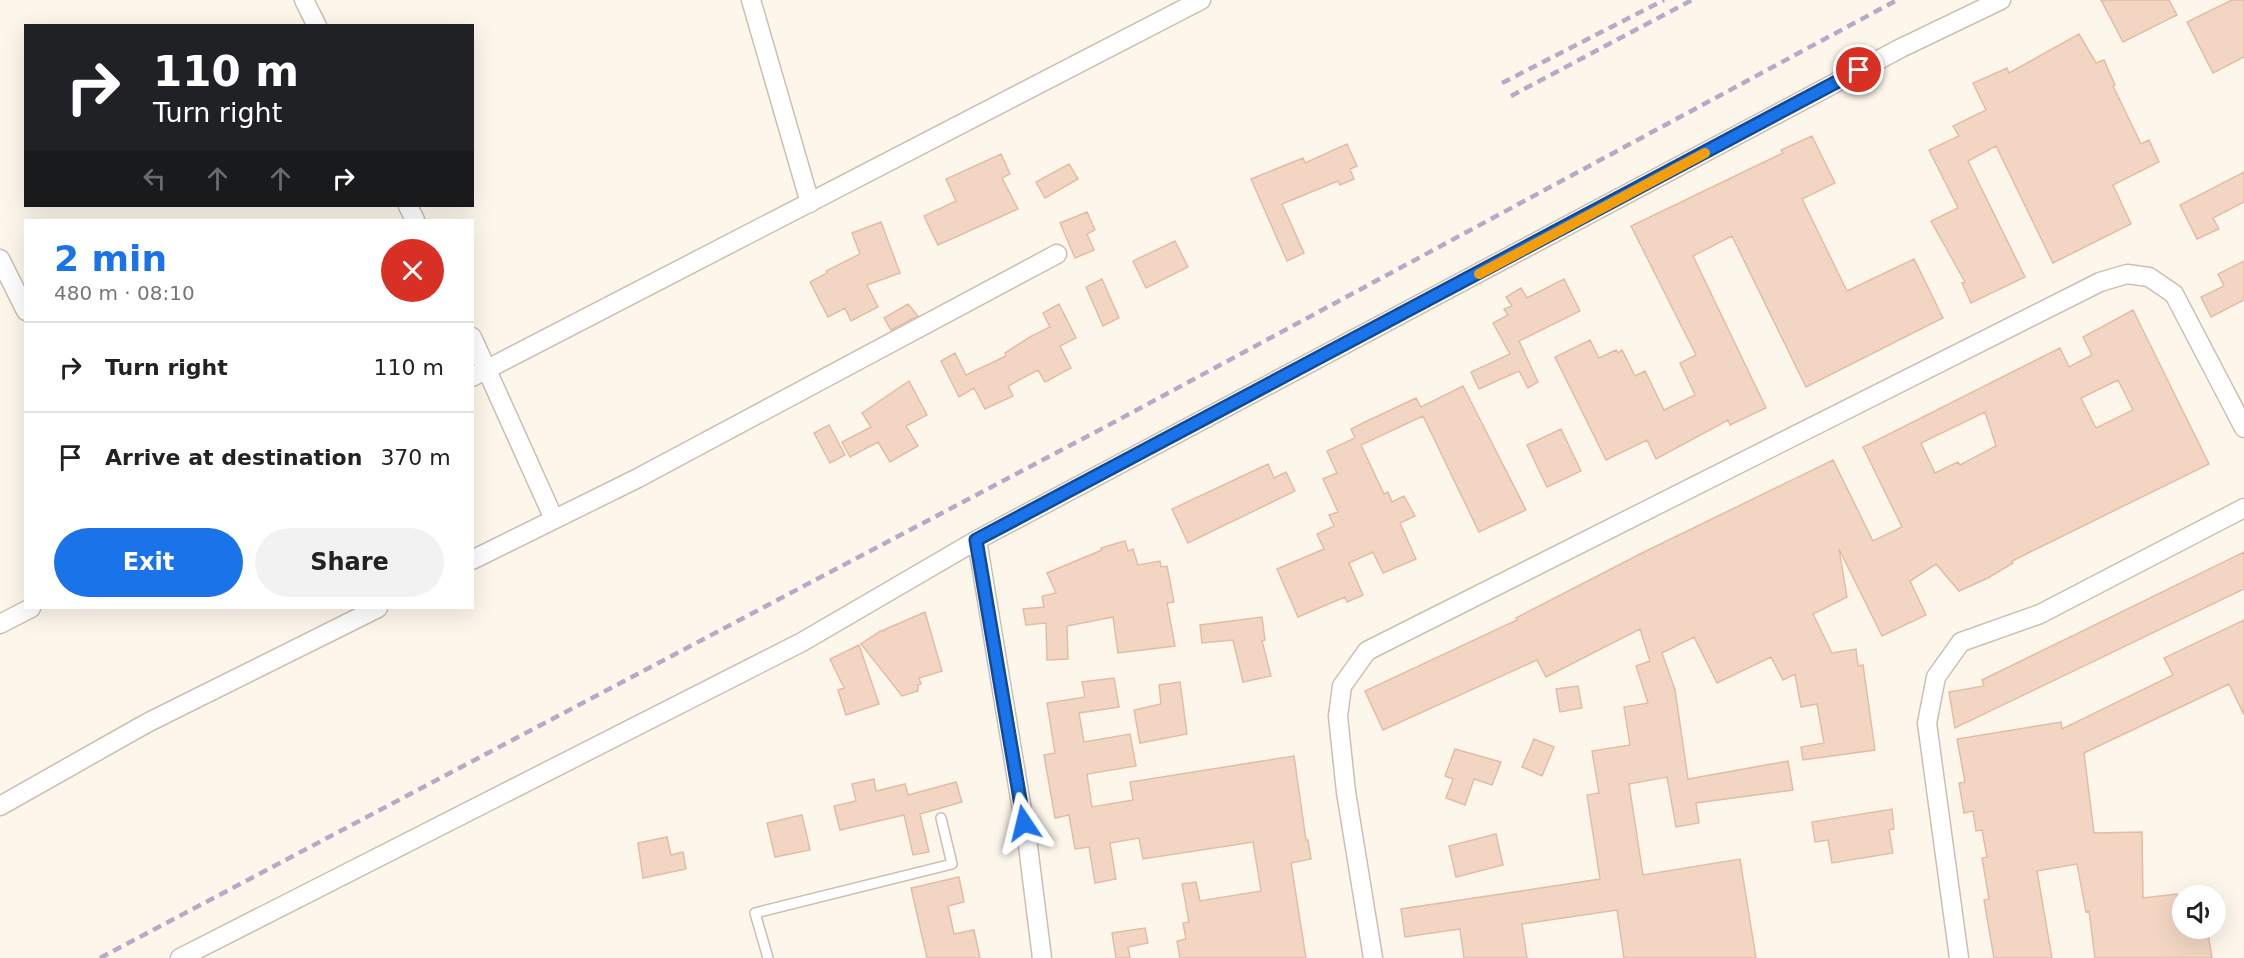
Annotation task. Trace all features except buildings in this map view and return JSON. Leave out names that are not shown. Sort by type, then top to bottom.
[{"type":"street","points":[[304,0],[316,24]]},
{"type":"street","points":[[751,0],[810,203]]},
{"type":"street","points":[[480,373],[1201,0]]},
{"type":"street","points":[[180,958],[802,642],[976,540],[1901,48],[2001,0]]},
{"type":"street","points":[[474,559],[1057,254]]},
{"type":"street","points":[[0,259],[24,307]]},
{"type":"street","points":[[1373,958],[1346,792],[1338,716],[1342,686],[1367,651],[2100,282],[2127,274],[2149,277],[2174,294],[2244,428]]},
{"type":"street","points":[[474,346],[480,373],[554,519]]},
{"type":"street","points":[[1959,958],[1927,723],[1936,677],[1961,642],[2040,614],[2244,508]]},
{"type":"street","points":[[976,540],[1028,846],[1042,958]]},
{"type":"street","points":[[0,624],[29,609]]},
{"type":"street","points":[[0,806],[147,723],[376,609]]},
{"type":"lane","points":[[768,958],[755,913],[952,864],[940,818]]},
{"type":"railway","points":[[1502,83],[1664,0]]},
{"type":"railway","points":[[1511,96],[1692,0]]},
{"type":"railway","points":[[100,958],[1120,419],[1897,0]]},
{"type":"slow traffic","points":[[1479,274],[1705,153]]},
{"type":"route","points":[[1024,823],[976,540],[1269,387],[1859,70]]}]
